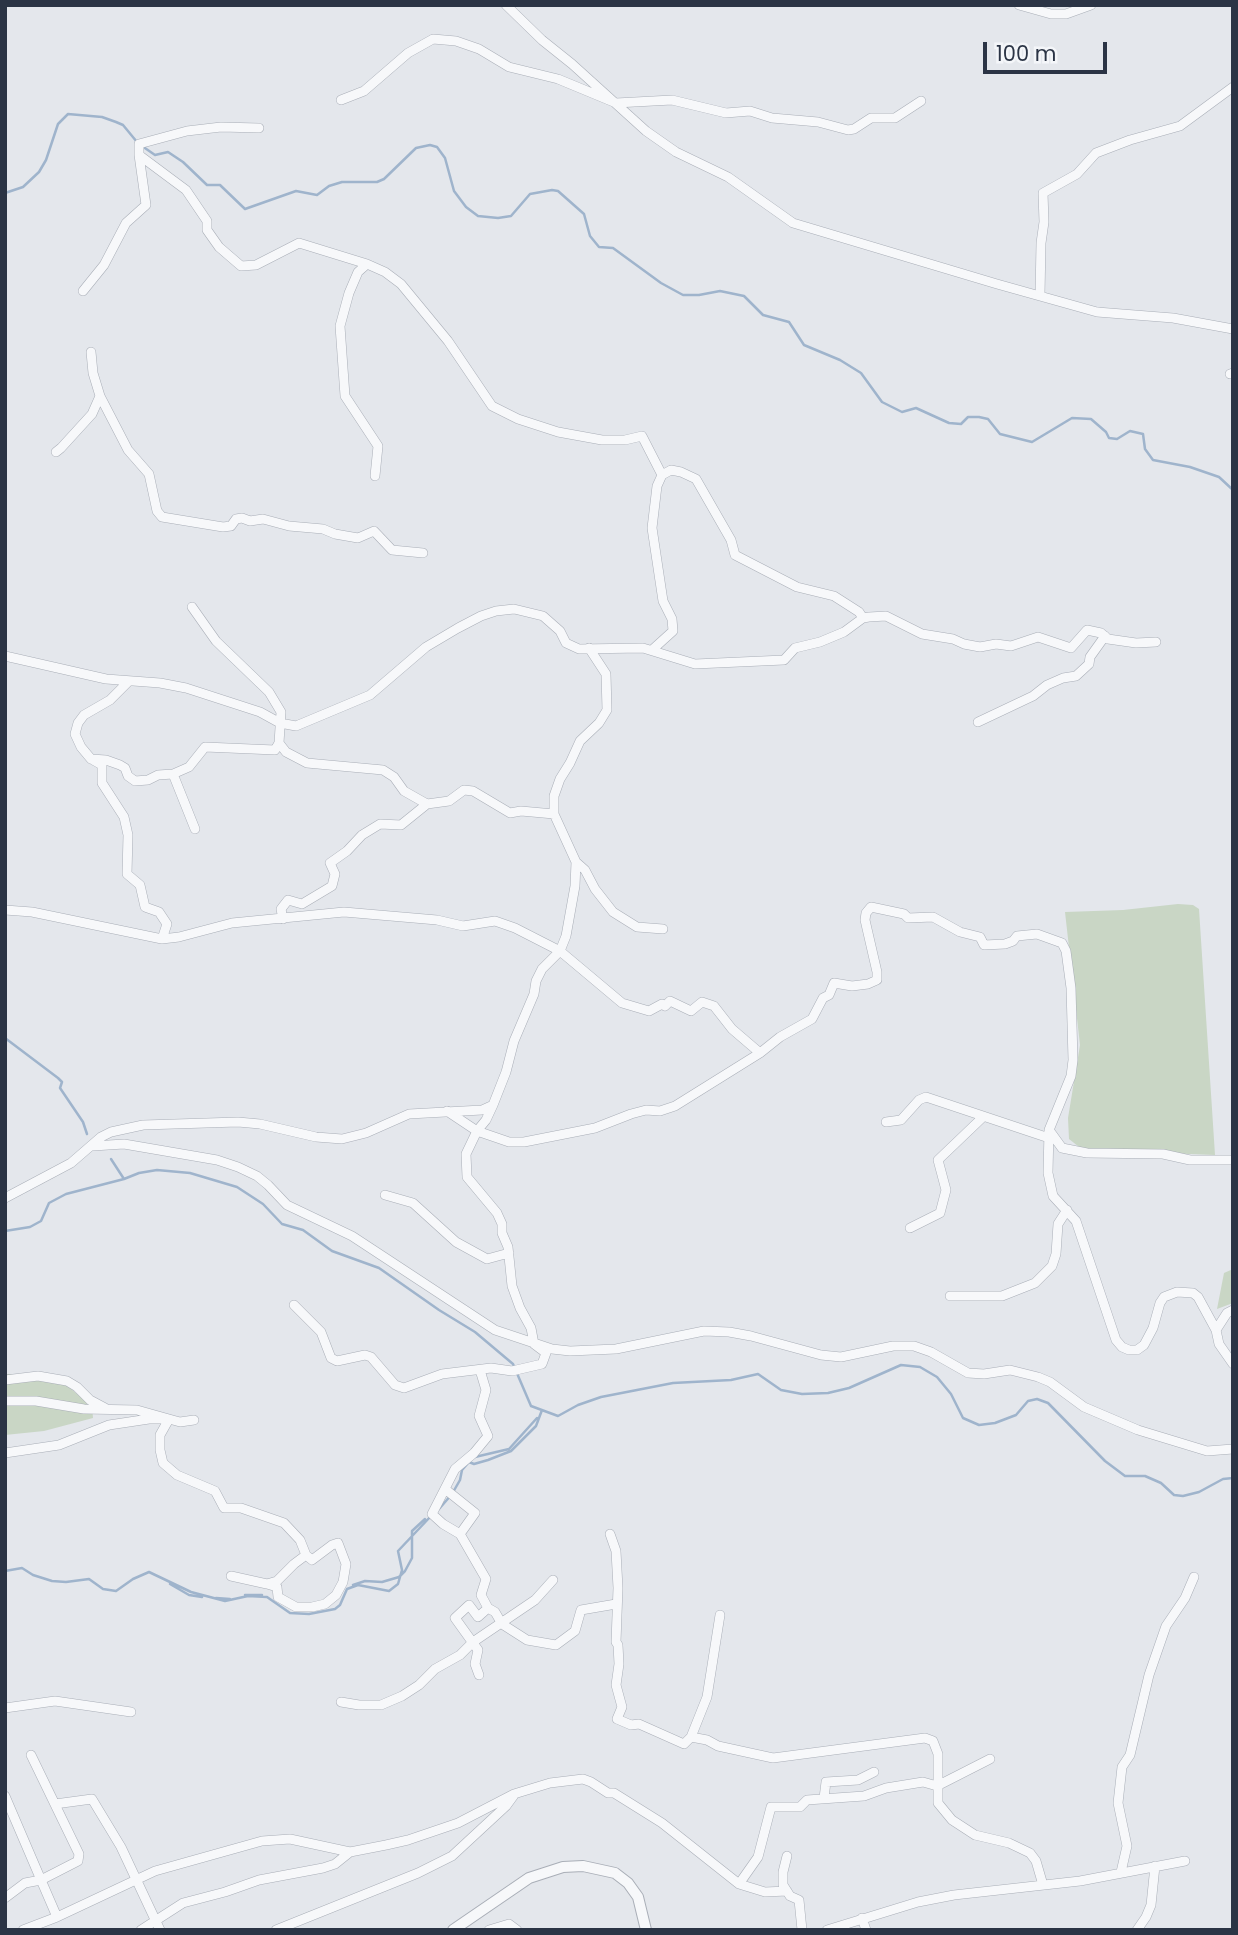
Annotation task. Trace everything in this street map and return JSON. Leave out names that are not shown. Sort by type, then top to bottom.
[{"type":"street","points":[[506,5],[646,131],[676,152],[728,177],[793,223],[1097,312],[1173,318],[1233,329]]},
{"type":"street","points":[[1023,6],[1051,14],[1066,14],[1091,5]]},
{"type":"street","points":[[341,100],[364,90],[408,53],[433,39],[456,41],[509,67],[558,79],[616,103],[672,100],[726,113],[750,111],[772,118],[818,122],[854,130],[871,118],[895,118],[921,101]]},
{"type":"street","points":[[1040,295],[1044,222],[1042,193],[1077,174],[1096,153],[1130,139],[1180,126],[1233,87]]},
{"type":"street","points":[[83,291],[104,265],[126,223],[146,205],[139,144],[187,131],[221,127],[259,128]]},
{"type":"street","points":[[139,155],[186,190],[207,221],[207,230],[213,239],[241,266],[256,265],[299,243],[385,272],[401,284],[448,341],[492,406],[518,419],[569,434],[602,440],[625,440],[642,436],[662,475]]},
{"type":"street","points":[[367,264],[358,272],[340,326],[345,396],[378,446],[376,476]]},
{"type":"street","points":[[91,352],[93,373],[100,396],[128,450],[149,474],[157,511],[162,517],[223,527],[231,526],[236,519],[242,517],[250,521],[263,519],[359,538],[374,531],[392,550],[423,553]]},
{"type":"street","points":[[56,452],[92,414],[100,396]]},
{"type":"street","points":[[652,650],[673,631],[672,619],[663,601],[652,528],[653,503],[662,475],[671,470],[696,479],[732,540],[735,555],[797,587],[834,596],[863,618]]},
{"type":"street","points":[[91,759],[120,765],[135,781],[173,774],[189,766],[205,747],[275,750],[279,743],[281,712],[269,692],[216,641],[192,607]]},
{"type":"street","points":[[5,656],[106,679],[186,688],[260,712],[280,723],[296,726],[370,695],[426,647],[481,616],[514,609],[543,616],[571,646],[652,650],[695,664],[784,660],[795,648],[844,632],[863,618],[887,616],[922,634],[980,647],[996,644],[1012,646],[1038,637],[1071,648],[1087,630],[1136,643],[1156,642]]},
{"type":"street","points":[[978,722],[1033,696],[1047,685],[1076,676],[1089,664],[1090,657],[1105,636]]},
{"type":"street","points":[[589,648],[606,674],[607,710],[599,723],[580,741],[560,779],[554,796],[554,814],[576,862],[585,870],[595,889],[613,912],[637,927],[663,929]]},
{"type":"street","points":[[128,682],[110,700],[84,715],[75,734],[91,759],[102,765],[102,783],[124,817],[128,835],[127,874],[140,884],[145,907],[159,912],[167,924],[162,939]]},
{"type":"street","points":[[279,743],[295,758],[307,764],[383,770],[394,777],[404,791],[428,804]]},
{"type":"street","points":[[173,774],[195,829]]},
{"type":"street","points":[[283,919],[281,908],[288,900],[302,904],[332,886],[335,874],[330,863],[347,851],[362,835],[380,824],[401,825],[428,804],[449,801],[464,790],[473,792],[510,813],[521,811],[554,814]]},
{"type":"street","points":[[294,1305],[321,1332],[331,1358],[337,1362],[365,1355],[371,1357],[395,1385],[404,1388],[442,1374],[491,1368],[516,1370],[542,1364],[546,1353],[534,1344],[531,1328],[512,1286],[509,1253],[496,1213],[467,1177],[466,1154],[493,1105],[514,1041],[534,994],[536,981],[542,969],[560,951],[570,918],[576,862]]},
{"type":"street","points":[[447,1111],[477,1131],[509,1142],[524,1142],[595,1128],[646,1110],[660,1111],[688,1099],[761,1053],[780,1037],[812,1019],[834,983],[852,986],[877,980],[865,920],[871,907],[908,918],[933,917],[960,932],[980,937],[984,945],[1005,944],[1017,936],[1037,934],[1062,943],[1066,951],[1071,988],[1072,1068],[1049,1134],[1048,1173],[1053,1196],[1076,1222],[1116,1340],[1122,1347],[1137,1350],[1144,1345],[1153,1328],[1164,1297],[1177,1292],[1193,1293],[1198,1297],[1216,1330],[1219,1344],[1233,1364]]},
{"type":"street","points":[[5,910],[32,912],[162,939],[232,923],[344,912],[437,920],[463,926],[495,921],[560,951],[622,1003],[649,1011],[662,1004],[665,1006],[670,1001],[691,1011],[702,1002],[714,1006],[732,1029],[761,1053]]},
{"type":"street","points":[[886,1122],[901,1120],[919,1100],[926,1097],[983,1117],[1049,1134],[1062,1148],[1087,1153],[1163,1154],[1190,1160],[1233,1160]]},
{"type":"street","points":[[5,1198],[54,1174],[93,1146],[101,1137],[143,1125],[237,1122],[260,1124],[316,1137],[342,1139],[366,1133],[409,1115],[482,1110],[493,1105]]},
{"type":"street","points":[[910,1228],[940,1213],[946,1190],[939,1160],[983,1117]]},
{"type":"street","points":[[93,1146],[124,1144],[217,1160],[238,1167],[257,1176],[287,1205],[352,1236],[495,1330],[552,1349],[616,1349],[704,1331],[751,1336],[794,1349],[841,1357],[893,1346],[914,1346],[931,1352],[968,1373],[984,1374],[1010,1370],[1038,1377],[1050,1382],[1084,1407],[1161,1438],[1207,1451],[1233,1449]]},
{"type":"street","points":[[385,1195],[413,1203],[456,1242],[487,1259],[509,1253]]},
{"type":"street","points":[[950,1296],[1002,1296],[1035,1283],[1052,1266],[1056,1254],[1058,1224],[1067,1210]]},
{"type":"street","points":[[1216,1330],[1227,1313],[1233,1310]]},
{"type":"street","points":[[480,1370],[486,1390],[479,1416],[488,1436],[474,1454],[455,1469],[432,1514],[460,1534],[486,1579],[481,1595],[488,1608],[495,1612],[502,1624],[527,1640],[556,1646],[575,1631],[580,1610],[616,1604]]},
{"type":"street","points":[[5,1380],[38,1376],[66,1381],[77,1387],[90,1400],[133,1422]]},
{"type":"street","points":[[5,1401],[36,1401],[84,1409],[137,1410],[180,1422],[194,1420]]},
{"type":"street","points":[[5,1453],[59,1445],[91,1430],[169,1419]]},
{"type":"street","points":[[169,1419],[160,1435],[160,1450],[163,1462],[177,1475],[215,1492],[224,1508],[241,1508],[284,1523],[300,1540],[306,1555],[312,1560],[338,1543],[345,1558],[343,1582],[336,1595],[325,1604],[312,1607],[296,1607],[278,1597],[277,1587],[231,1576]]},
{"type":"street","points":[[445,1489],[475,1513],[460,1534]]},
{"type":"street","points":[[610,1534],[616,1551],[618,1588],[615,1642],[618,1645],[619,1664],[616,1685],[622,1707],[617,1719],[631,1726],[639,1724],[684,1744],[691,1737],[706,1697],[720,1615]]},
{"type":"street","points":[[267,1584],[277,1581],[306,1555]]},
{"type":"street","points":[[1121,1871],[1127,1846],[1118,1803],[1122,1767],[1130,1755],[1149,1675],[1166,1626],[1185,1598],[1194,1577]]},
{"type":"street","points":[[341,1702],[381,1704],[402,1696],[419,1685],[435,1669],[460,1654],[472,1642],[535,1600],[553,1580]]},
{"type":"street","points":[[479,1675],[475,1664],[478,1650],[455,1618],[469,1605],[478,1617],[488,1608]]},
{"type":"street","points":[[5,1707],[55,1701],[131,1712]]},
{"type":"street","points":[[691,1737],[773,1758],[925,1738],[933,1741],[938,1754],[938,1803],[953,1820],[975,1835],[1009,1843],[1030,1853],[1036,1861],[1043,1885]]},
{"type":"street","points":[[5,1898],[25,1883],[41,1880],[80,1858],[31,1755]]},
{"type":"street","points":[[739,1884],[758,1857],[771,1807],[800,1807],[807,1800],[864,1796],[886,1788],[923,1782],[937,1786],[990,1759]]},
{"type":"street","points":[[824,1798],[826,1782],[858,1780],[874,1772]]},
{"type":"street","points":[[23,1930],[57,1917],[136,1879],[172,1866],[271,1839],[296,1840],[350,1852],[408,1840],[458,1823],[514,1794],[550,1783],[583,1779],[608,1793],[614,1793],[662,1823],[739,1884],[765,1892],[787,1891]]},
{"type":"street","points":[[276,1930],[418,1873],[452,1856],[506,1806],[514,1794]]},
{"type":"street","points":[[5,1796],[57,1917]]},
{"type":"street","points":[[55,1804],[92,1798],[121,1847],[158,1926]]},
{"type":"street","points":[[141,1930],[158,1926],[169,1910],[183,1903],[259,1880],[323,1868],[335,1864],[350,1852]]},
{"type":"street","points":[[787,1856],[783,1885],[790,1896],[799,1900],[802,1930]]},
{"type":"street","points":[[827,1930],[918,1902],[954,1895],[1080,1881],[1121,1871],[1185,1861]]},
{"type":"street","points":[[453,1930],[529,1878],[549,1870],[583,1866],[615,1873],[628,1883],[638,1897],[646,1930]]},
{"type":"street","points":[[1137,1930],[1151,1905],[1155,1866]]},
{"type":"street","points":[[862,1918],[866,1930]]},
{"type":"street","points":[[489,1930],[509,1924],[517,1930]]},
{"type":"green space","points":[[1193,905],[1199,909],[1215,1155],[1083,1150],[1069,1139],[1068,1118],[1080,1045],[1065,912],[1123,910]]},
{"type":"green space","points":[[1233,1269],[1233,1303],[1217,1309],[1224,1273]]},
{"type":"green space","points":[[5,1374],[27,1374],[65,1384],[92,1406],[93,1418],[44,1431],[5,1435]]},
{"type":"waterway","points":[[5,193],[23,187],[39,172],[58,124],[68,114],[102,117],[116,122],[123,125],[137,142]]},
{"type":"waterway","points":[[142,146],[155,155],[168,152],[207,185],[220,185],[245,209],[296,191],[317,195],[329,186],[342,182],[377,182],[384,179],[416,148],[430,145],[437,147],[445,158],[454,191],[466,207],[478,216],[511,216],[530,194],[558,191],[584,214],[590,236],[599,247],[613,248],[661,283],[683,295],[720,291],[744,296],[763,315],[789,322],[804,345],[840,360],[861,373],[882,402],[902,412],[916,408],[949,423],[961,424],[968,417],[988,419],[1000,434],[1032,442],[1072,418],[1091,419],[1109,438],[1117,439],[1130,431],[1143,434],[1145,449],[1153,460],[1190,467],[1219,477],[1233,490]]},
{"type":"waterway","points":[[5,1038],[62,1082],[60,1088],[83,1122],[87,1134]]},
{"type":"waterway","points":[[111,1159],[124,1179]]},
{"type":"waterway","points":[[5,1231],[30,1227],[41,1221],[49,1203],[66,1194],[139,1173],[157,1170],[190,1173],[237,1187],[263,1204],[282,1224],[303,1230],[332,1251],[379,1268],[475,1332],[513,1364],[531,1406],[558,1416],[601,1397],[673,1383],[731,1380],[758,1374],[781,1390],[802,1394],[828,1393],[849,1388],[901,1365],[920,1367],[937,1377],[951,1394],[963,1418],[979,1425],[995,1423],[1016,1415],[1028,1401],[1037,1399],[1048,1403],[1105,1461],[1125,1476],[1145,1476],[1161,1483],[1174,1495],[1199,1492],[1223,1479],[1233,1478]]},
{"type":"waterway","points":[[439,1509],[452,1494],[462,1470],[469,1462],[474,1464],[511,1451],[536,1426],[542,1410]]},
{"type":"waterway","points":[[475,1457],[509,1449],[537,1418]]},
{"type":"waterway","points":[[5,1571],[22,1568],[52,1581],[89,1579],[103,1589],[116,1591],[149,1572],[191,1592],[225,1601],[248,1596],[267,1597],[290,1613],[309,1614],[335,1609],[340,1605],[347,1589],[358,1585],[389,1591],[398,1584],[402,1570],[398,1551],[431,1516]]},
{"type":"waterway","points":[[353,1585],[399,1577],[412,1558],[412,1531],[425,1519]]},
{"type":"waterway","points":[[170,1584],[189,1595],[202,1597]]},
{"type":"waterway","points":[[245,1595],[262,1595]]},
{"type":"waterway","points":[[216,1598],[230,1599]]}]
